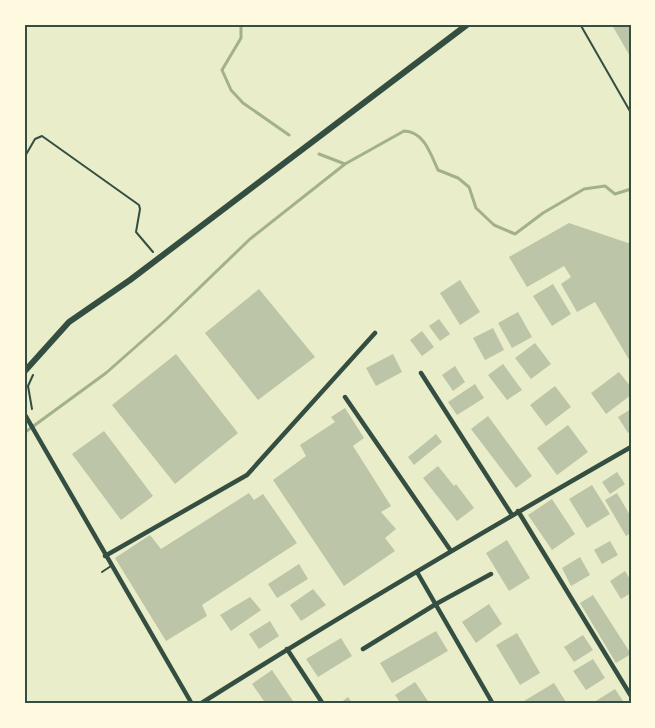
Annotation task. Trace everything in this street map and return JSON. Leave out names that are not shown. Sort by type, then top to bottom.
[{"type":"street","points":[[24,372],[69,322],[160,257],[468,24]]},
{"type":"street","points":[[105,556],[248,475],[375,333]]},
{"type":"street","points":[[24,363],[37,357]]},
{"type":"street","points":[[421,373],[512,515]]},
{"type":"street","points":[[345,398],[451,551]]},
{"type":"street","points":[[25,413],[192,704]]},
{"type":"street","points":[[200,704],[287,649],[518,511],[631,447]]},
{"type":"street","points":[[518,511],[631,696]]},
{"type":"street","points":[[417,572],[493,704]]},
{"type":"street","points":[[363,649],[436,604],[491,574]]},
{"type":"street","points":[[287,649],[322,704]]},
{"type":"lane","points":[[580,24],[631,113]]},
{"type":"lane","points":[[102,572],[111,566]]},
{"type":"path","points":[[24,158],[36,139],[42,136],[139,205],[136,232],[146,246],[160,257]]},
{"type":"path","points":[[25,413],[32,409],[28,386],[36,369]]},
{"type":"building","points":[[631,24],[631,58],[612,25]]},
{"type":"building","points":[[569,223],[631,244],[631,363],[595,302],[577,312],[561,284],[571,277],[564,266],[527,287],[509,257]]},
{"type":"building","points":[[460,280],[480,312],[460,325],[440,293]]},
{"type":"building","points":[[553,284],[571,314],[552,326],[533,296]]},
{"type":"building","points":[[259,289],[315,357],[258,400],[205,333]]},
{"type":"building","points":[[518,312],[532,337],[512,348],[498,323]]},
{"type":"building","points":[[439,319],[450,334],[440,341],[429,326]]},
{"type":"building","points":[[493,328],[504,350],[485,360],[473,338]]},
{"type":"building","points":[[422,331],[434,347],[422,356],[410,340]]},
{"type":"building","points":[[535,343],[551,364],[531,379],[515,358]]},
{"type":"building","points":[[176,354],[238,433],[175,484],[112,405]]},
{"type":"building","points":[[393,354],[402,372],[376,386],[366,368]]},
{"type":"building","points":[[503,364],[522,390],[507,400],[488,375]]},
{"type":"building","points":[[455,366],[465,382],[453,391],[442,375]]},
{"type":"building","points":[[619,372],[631,387],[631,395],[606,414],[591,393]]},
{"type":"building","points":[[475,384],[484,398],[457,415],[448,402]]},
{"type":"building","points":[[555,386],[571,407],[546,426],[530,405]]},
{"type":"building","points":[[345,408],[364,438],[353,446],[391,506],[381,512],[396,529],[385,538],[395,551],[344,586],[273,480],[306,456],[300,445],[335,422],[331,417]]},
{"type":"building","points":[[631,409],[631,431],[628,433],[618,417]]},
{"type":"building","points":[[488,416],[532,476],[516,488],[471,429]]},
{"type":"building","points":[[568,425],[588,452],[557,475],[537,448]]},
{"type":"building","points":[[104,431],[153,496],[121,520],[72,454]]},
{"type":"building","points":[[436,434],[442,442],[414,465],[408,457]]},
{"type":"building","points":[[438,466],[454,486],[456,484],[474,508],[457,521],[423,478]]},
{"type":"building","points":[[617,472],[625,484],[610,494],[602,482]]},
{"type":"building","points":[[592,485],[610,514],[587,528],[569,499]]},
{"type":"building","points":[[249,493],[254,500],[263,494],[297,543],[202,605],[207,616],[166,641],[115,558],[150,535],[161,549]]},
{"type":"building","points":[[617,493],[631,517],[631,533],[626,536],[605,500]]},
{"type":"building","points":[[552,499],[575,534],[552,550],[528,515]]},
{"type":"building","points":[[507,540],[530,578],[509,591],[486,553]]},
{"type":"building","points":[[610,541],[618,555],[602,564],[594,550]]},
{"type":"building","points":[[580,557],[590,575],[571,586],[562,568]]},
{"type":"building","points":[[299,564],[308,579],[277,598],[268,584]]},
{"type":"building","points":[[625,571],[631,581],[631,593],[621,599],[610,581]]},
{"type":"building","points":[[313,589],[326,605],[301,621],[290,605]]},
{"type":"building","points":[[593,595],[631,654],[616,663],[580,603]]},
{"type":"building","points":[[250,597],[261,610],[231,631],[220,615]]},
{"type":"building","points":[[489,604],[502,624],[476,643],[462,622]]},
{"type":"building","points":[[270,621],[279,636],[259,649],[249,634]]},
{"type":"building","points":[[436,631],[448,651],[392,683],[380,663]]},
{"type":"building","points":[[517,633],[540,673],[520,685],[496,645]]},
{"type":"building","points":[[583,635],[593,650],[574,662],[564,647]]},
{"type":"building","points":[[341,638],[352,656],[318,677],[306,659]]},
{"type":"building","points":[[593,659],[605,678],[586,690],[573,671]]},
{"type":"building","points":[[272,670],[295,704],[266,704],[252,684]]},
{"type":"building","points":[[415,682],[430,704],[401,704],[395,695]]},
{"type":"building","points":[[554,683],[566,702],[563,704],[519,704]]},
{"type":"building","points":[[615,689],[625,704],[591,704]]},
{"type":"building","points":[[348,697],[353,704],[339,704]]},
{"type":"waterway","points":[[241,24],[241,38],[222,70],[231,90],[243,103],[289,135]]},
{"type":"waterway","points":[[24,433],[106,373],[166,320],[250,239],[345,164],[404,131],[411,132],[422,139],[438,170],[458,178],[469,187],[476,208],[494,225],[515,234],[543,213],[584,189],[605,186],[615,194],[631,189]]},
{"type":"waterway","points":[[319,154],[345,164]]}]
